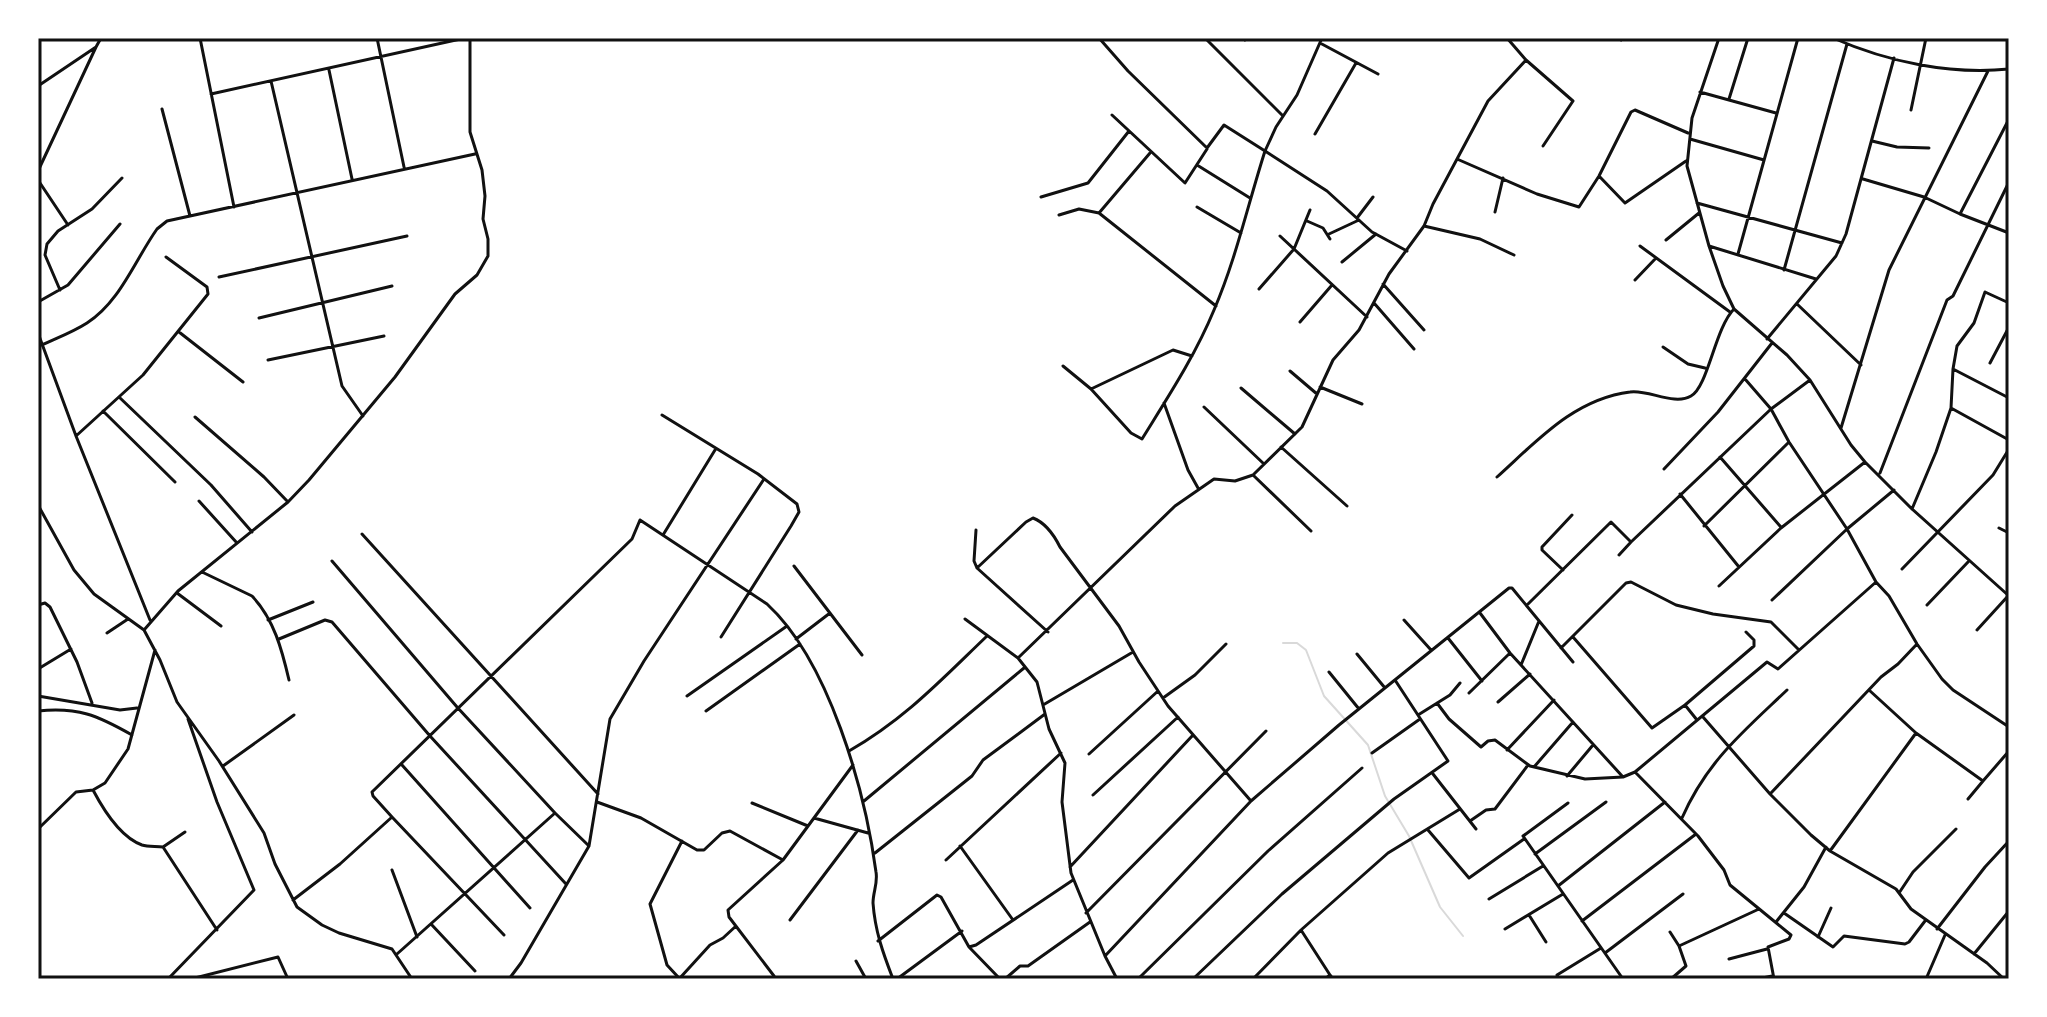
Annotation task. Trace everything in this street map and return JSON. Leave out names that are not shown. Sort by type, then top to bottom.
[{"type":"street","points":[[38,171],[101,38]]},
{"type":"street","points":[[200,38],[234,207]]},
{"type":"street","points":[[377,38],[404,167]]},
{"type":"street","points":[[144,630],[177,593],[288,502],[363,416],[455,294],[477,275],[488,256],[483,219],[483,179],[470,132],[468,38],[211,94]]},
{"type":"street","points":[[1099,38],[1128,71],[1207,148]]},
{"type":"street","points":[[1205,38],[1283,116]]},
{"type":"street","points":[[1507,38],[1526,60],[1573,101],[1543,146]]},
{"type":"street","points":[[1497,477],[1582,405],[1632,391],[1684,399],[1695,393],[1715,342],[1732,310],[1699,213],[1687,160],[1688,136],[1719,38]]},
{"type":"street","points":[[1729,99],[1748,38]]},
{"type":"street","points":[[1738,254],[1798,38]]},
{"type":"street","points":[[1833,38],[1922,65],[1953,70],[2009,69]]},
{"type":"street","points":[[1911,110],[1926,38]]},
{"type":"street","points":[[1063,366],[1091,389],[1131,433],[1142,439],[1192,356],[1216,306],[1265,151],[1297,95],[1321,40],[1378,74]]},
{"type":"street","points":[[1784,270],[1847,44]]},
{"type":"street","points":[[38,86],[96,47]]},
{"type":"street","points":[[1767,339],[1836,256],[1842,243],[1894,58]]},
{"type":"street","points":[[1018,658],[1175,506],[1214,479],[1235,481],[1253,475],[1302,427],[1333,360],[1359,330],[1383,284],[1424,226],[1488,101],[1526,60]]},
{"type":"street","points":[[1315,134],[1356,63]]},
{"type":"street","points":[[328,68],[352,179]]},
{"type":"street","points":[[1841,429],[1889,270],[1988,71]]},
{"type":"street","points":[[271,81],[342,386],[363,416]]},
{"type":"street","points":[[1700,92],[1776,113]]},
{"type":"street","points":[[162,109],[190,216]]},
{"type":"street","points":[[1457,159],[1579,207],[1599,176],[1631,112],[1635,110],[1688,136],[1764,160]]},
{"type":"street","points":[[1112,115],[1185,183],[1224,125],[1327,191],[1376,234],[1407,251]]},
{"type":"street","points":[[1960,214],[2009,119]]},
{"type":"street","points":[[1041,197],[1088,183],[1129,131]]},
{"type":"street","points":[[1872,141],[1897,147],[1929,148]]},
{"type":"street","points":[[1099,213],[1150,153]]},
{"type":"street","points":[[42,345],[98,315],[115,295],[157,229],[167,221],[404,167],[476,154]]},
{"type":"street","points":[[1599,176],[1625,203],[1687,160]]},
{"type":"street","points":[[1197,165],[1250,198]]},
{"type":"street","points":[[60,290],[45,255],[51,237],[92,209],[122,178]]},
{"type":"street","points":[[1495,212],[1503,178]]},
{"type":"street","points":[[1862,179],[1924,197],[2009,233]]},
{"type":"street","points":[[38,180],[68,225]]},
{"type":"street","points":[[1879,475],[1947,300],[1953,296],[2009,182]]},
{"type":"street","points":[[1307,221],[1319,225],[1329,237],[1358,219],[1373,197]]},
{"type":"street","points":[[1697,203],[1842,243]]},
{"type":"street","points":[[1197,207],[1241,233]]},
{"type":"street","points":[[1059,215],[1079,209],[1099,213],[1216,306]]},
{"type":"street","points":[[1259,289],[1294,249],[1310,210]]},
{"type":"street","points":[[1666,240],[1699,213]]},
{"type":"street","points":[[38,302],[60,290],[82,271],[120,224]]},
{"type":"street","points":[[1424,226],[1480,239],[1514,255]]},
{"type":"street","points":[[1342,262],[1376,234]]},
{"type":"street","points":[[219,277],[407,236]]},
{"type":"street","points":[[1280,236],[1367,317]]},
{"type":"street","points":[[1640,246],[1732,310],[1772,343],[1810,380],[1865,462],[2009,596],[1977,630]]},
{"type":"street","points":[[1709,246],[1818,279]]},
{"type":"street","points":[[76,436],[143,375],[209,289],[166,257]]},
{"type":"street","points":[[1635,280],[1656,258]]},
{"type":"street","points":[[1383,284],[1424,330]]},
{"type":"street","points":[[1300,322],[1332,285]]},
{"type":"street","points":[[259,318],[392,286]]},
{"type":"street","points":[[1912,509],[1951,408],[1957,346],[1974,323],[1985,292],[2009,303]]},
{"type":"street","points":[[1374,303],[1414,349]]},
{"type":"street","points":[[1797,304],[1861,365]]},
{"type":"street","points":[[1990,363],[2009,327]]},
{"type":"street","points":[[179,332],[243,382]]},
{"type":"street","points":[[38,333],[150,621]]},
{"type":"street","points":[[268,360],[384,336]]},
{"type":"street","points":[[1664,469],[1745,379],[1772,343]]},
{"type":"street","points":[[1663,347],[1688,364],[1706,369]]},
{"type":"street","points":[[1091,389],[1173,350],[1192,356]]},
{"type":"street","points":[[1953,369],[2009,398]]},
{"type":"street","points":[[1290,371],[1317,394]]},
{"type":"street","points":[[1745,379],[1771,409],[1789,442],[1847,529],[1876,582],[1889,596],[1942,679],[1953,690],[2009,727]]},
{"type":"street","points":[[1619,555],[1771,409],[1810,380]]},
{"type":"street","points":[[1320,387],[1362,404]]},
{"type":"street","points":[[1241,388],[1295,434]]},
{"type":"street","points":[[119,397],[211,485],[252,532]]},
{"type":"street","points":[[1164,403],[1188,470],[1199,490]]},
{"type":"street","points":[[1204,407],[1264,464]]},
{"type":"street","points":[[1951,408],[2009,440]]},
{"type":"street","points":[[103,411],[175,482]]},
{"type":"street","points":[[662,415],[764,479],[797,504],[799,512],[721,637]]},
{"type":"street","points":[[195,417],[288,502]]},
{"type":"street","points":[[1704,526],[1789,442]]},
{"type":"street","points":[[1281,447],[1347,506]]},
{"type":"street","points":[[663,535],[716,449]]},
{"type":"street","points":[[1902,569],[1993,475],[2009,449]]},
{"type":"street","points":[[1720,457],[1781,528]]},
{"type":"street","points":[[1719,586],[1781,528],[1865,462]]},
{"type":"street","points":[[1253,475],[1311,531]]},
{"type":"street","points":[[509,979],[589,846],[610,719],[644,661],[764,479]]},
{"type":"street","points":[[1772,600],[1847,529],[1894,490]]},
{"type":"street","points":[[1680,494],[1739,567]]},
{"type":"street","points":[[199,501],[238,544]]},
{"type":"street","points":[[38,505],[74,570],[94,594],[144,630],[177,702],[223,766],[264,833],[293,900],[307,916],[322,925],[386,946],[397,954],[412,979]]},
{"type":"street","points":[[1563,570],[1542,547],[1572,515]]},
{"type":"street","points":[[977,568],[1033,518],[1055,536],[1119,626],[1163,698],[1251,801]]},
{"type":"street","points":[[504,935],[463,895],[372,792],[632,539],[640,520],[767,604],[800,644],[849,751],[864,801],[877,878],[873,898],[878,941],[895,979],[962,931]]},
{"type":"street","points":[[1527,605],[1611,522],[1631,542]]},
{"type":"street","points":[[1999,528],[2009,533]]},
{"type":"street","points":[[976,530],[974,561],[977,568],[1048,632]]},
{"type":"street","points":[[362,534],[598,794]]},
{"type":"street","points":[[332,561],[457,707],[589,846]]},
{"type":"street","points":[[1927,605],[1969,561]]},
{"type":"street","points":[[794,566],[862,655]]},
{"type":"street","points":[[202,572],[252,596],[279,639],[289,680]]},
{"type":"street","points":[[1561,648],[1626,583],[1631,582],[1676,605],[1771,622],[1799,650]]},
{"type":"street","points":[[1437,703],[1449,719],[1481,747],[1495,740],[1528,765],[1567,776],[1585,779],[1623,777],[1635,772],[1767,662],[1778,669],[1876,582]]},
{"type":"street","points":[[1105,956],[1251,801],[1339,725],[1509,588],[1527,605],[1573,662]]},
{"type":"street","points":[[177,593],[221,626]]},
{"type":"street","points":[[268,620],[313,602]]},
{"type":"street","points":[[38,605],[45,603],[50,607],[71,649],[92,703]]},
{"type":"street","points":[[796,639],[830,613]]},
{"type":"street","points":[[1480,613],[1510,653],[1623,777]]},
{"type":"street","points":[[107,633],[128,619]]},
{"type":"street","points":[[965,619],[1018,658],[1037,682],[1049,729],[1065,763],[1062,802],[1073,880],[1116,977],[1106,979]]},
{"type":"street","points":[[279,639],[325,620],[332,622],[430,736],[567,885]]},
{"type":"street","points":[[1404,620],[1432,651]]},
{"type":"street","points":[[1521,665],[1539,621]]},
{"type":"street","points":[[687,696],[787,626]]},
{"type":"street","points":[[1573,637],[1652,728],[1685,705],[1754,646],[1754,640],[1746,632]]},
{"type":"street","points":[[849,751],[911,710],[987,636]]},
{"type":"street","points":[[1448,638],[1482,681]]},
{"type":"street","points":[[706,711],[800,644]]},
{"type":"street","points":[[1163,698],[1195,675],[1226,644]]},
{"type":"street","points":[[1770,794],[1868,689],[1917,644]]},
{"type":"street","points":[[38,669],[71,649]]},
{"type":"street","points":[[38,828],[76,792],[93,790],[113,774],[128,749],[155,650]]},
{"type":"street","points":[[1043,705],[1133,652]]},
{"type":"street","points":[[1469,693],[1510,653]]},
{"type":"street","points":[[1357,654],[1385,688]]},
{"type":"street","points":[[864,801],[1024,668]]},
{"type":"street","points":[[1329,672],[1359,709]]},
{"type":"street","points":[[1498,702],[1530,674]]},
{"type":"street","points":[[1193,979],[1282,894],[1394,799],[1448,761],[1395,680]]},
{"type":"street","points":[[1372,753],[1450,695],[1460,683]]},
{"type":"street","points":[[1868,689],[1916,733],[1983,781]]},
{"type":"street","points":[[1682,818],[1698,784],[1729,746],[1787,690]]},
{"type":"street","points":[[1089,754],[1158,691]]},
{"type":"street","points":[[38,696],[120,710],[138,708]]},
{"type":"street","points":[[1507,750],[1554,700]]},
{"type":"street","points":[[1685,705],[1697,720]]},
{"type":"street","points":[[38,711],[82,711],[132,735]]},
{"type":"street","points":[[874,854],[972,776],[983,760],[1045,714]]},
{"type":"street","points":[[168,979],[254,890],[217,802],[186,715]]},
{"type":"street","points":[[223,766],[294,715]]},
{"type":"street","points":[[1093,795],[1178,717]]},
{"type":"street","points":[[1703,717],[1770,794],[1830,851],[1896,889],[1911,909],[1974,954],[2001,978]]},
{"type":"street","points":[[1534,767],[1573,721]]},
{"type":"street","points":[[1086,913],[1266,731]]},
{"type":"street","points":[[1830,851],[1916,733]]},
{"type":"street","points":[[1070,867],[1193,735]]},
{"type":"street","points":[[1567,776],[1594,744]]},
{"type":"street","points":[[1968,799],[2009,751]]},
{"type":"street","points":[[946,860],[1061,753]]},
{"type":"street","points":[[402,765],[530,908]]},
{"type":"street","points":[[774,976],[729,917],[728,910],[783,860],[853,765]]},
{"type":"street","points":[[1470,821],[1486,810],[1495,809],[1528,765]]},
{"type":"street","points":[[1138,979],[1268,851],[1362,768]]},
{"type":"street","points":[[1635,772],[1696,834],[1724,870],[1730,885],[1791,937],[1767,949],[1729,959]]},
{"type":"street","points":[[1433,774],[1476,829]]},
{"type":"street","points":[[93,790],[104,810],[141,844],[163,847],[185,832]]},
{"type":"street","points":[[597,802],[641,818],[697,850],[704,850],[722,833],[730,831],[783,860]]},
{"type":"street","points":[[1535,854],[1606,802]]},
{"type":"street","points":[[1557,886],[1665,802]]},
{"type":"street","points":[[752,803],[808,826]]},
{"type":"street","points":[[1428,830],[1469,878],[1568,803]]},
{"type":"street","points":[[1253,979],[1301,930],[1388,853],[1460,809]]},
{"type":"street","points":[[397,954],[555,813]]},
{"type":"street","points":[[293,900],[340,864],[392,817]]},
{"type":"street","points":[[814,818],[870,833]]},
{"type":"street","points":[[1899,893],[1913,872],[1956,829]]},
{"type":"street","points":[[790,920],[858,830]]},
{"type":"street","points":[[1582,921],[1696,834]]},
{"type":"street","points":[[1524,839],[1623,979]]},
{"type":"street","points":[[682,841],[650,904],[667,965],[679,978],[687,973],[710,945],[736,926]]},
{"type":"street","points":[[1937,929],[2009,841]]},
{"type":"street","points":[[960,846],[1013,920]]},
{"type":"street","points":[[163,847],[217,930]]},
{"type":"street","points":[[1776,922],[1804,887],[1826,847]]},
{"type":"street","points":[[1489,899],[1543,866]]},
{"type":"street","points":[[392,870],[417,937]]},
{"type":"street","points":[[969,947],[1073,880]]},
{"type":"street","points":[[1505,929],[1563,894]]},
{"type":"street","points":[[1605,953],[1683,894]]},
{"type":"street","points":[[878,941],[937,895],[962,931],[969,947],[984,965],[1002,979],[1020,966],[1028,966],[1090,922]]},
{"type":"street","points":[[1818,937],[1831,908]]},
{"type":"street","points":[[1679,946],[1759,909]]},
{"type":"street","points":[[1974,954],[2009,911]]},
{"type":"street","points":[[1784,913],[1833,947],[1844,936],[1905,944],[1926,921]]},
{"type":"street","points":[[1529,915],[1546,942]]},
{"type":"street","points":[[431,924],[475,971]]},
{"type":"street","points":[[1301,930],[1332,977],[1325,979]]},
{"type":"street","points":[[1670,932],[1686,966],[1671,979]]},
{"type":"street","points":[[1926,979],[1945,935]]},
{"type":"street","points":[[1559,979],[1557,975],[1601,948]]},
{"type":"street","points":[[1758,979],[1773,978],[1767,949]]},
{"type":"street","points":[[191,979],[278,957],[288,979]]},
{"type":"street","points":[[856,961],[866,979]]},
{"type":"waterway","points":[[1283,643],[1297,643],[1306,650],[1324,696],[1368,745],[1385,796],[1409,836],[1440,907],[1463,936]]}]
